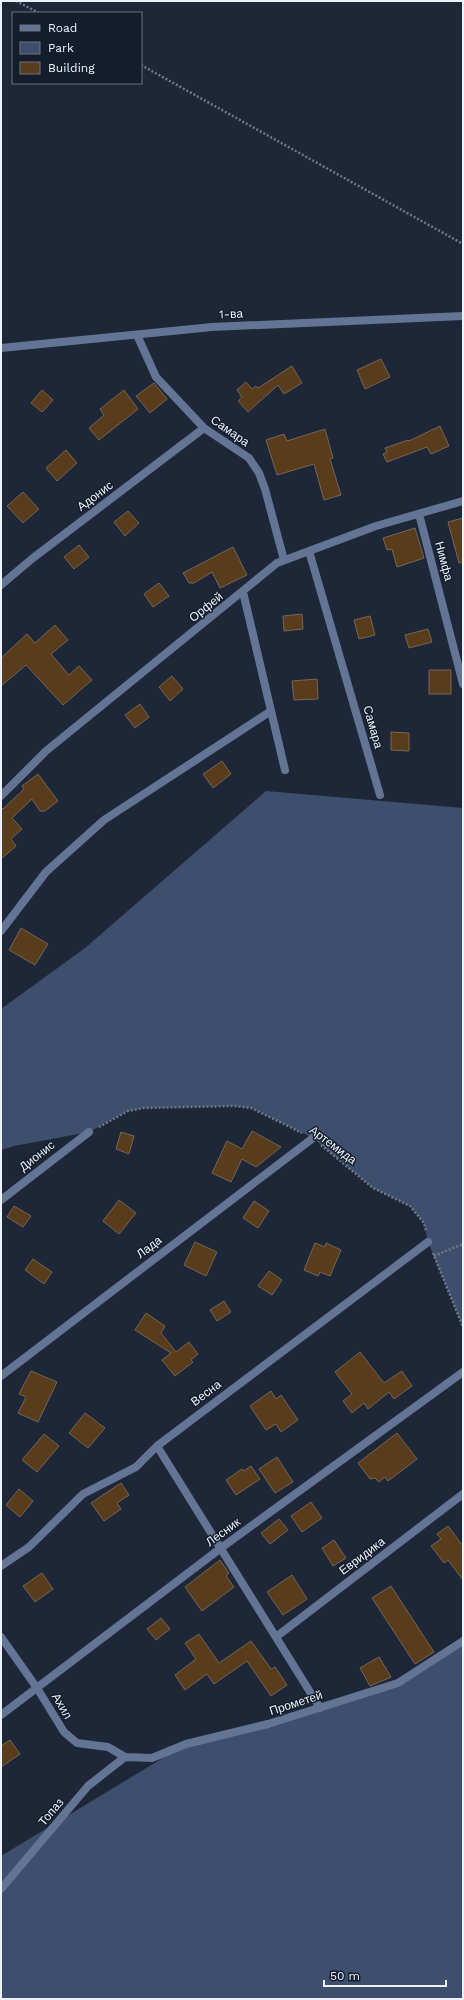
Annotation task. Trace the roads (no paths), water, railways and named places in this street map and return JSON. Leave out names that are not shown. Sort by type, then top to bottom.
[{"type":"street","name":"1-ва","points":[[1,348],[212,327],[463,316]]},
{"type":"street","name":"Самара","points":[[137,335],[156,377],[204,428],[248,458],[259,473],[265,489],[284,560]]},
{"type":"street","name":"Адонис","points":[[1,585],[33,558],[204,428]]},
{"type":"street","name":"Орфей","points":[[1,796],[46,751],[277,563],[376,526],[463,501]]},
{"type":"street","name":"Нимфа","points":[[419,514],[463,684]]},
{"type":"street","name":"Самара","points":[[309,551],[380,795]]},
{"type":"street","points":[[243,592],[285,770]]},
{"type":"street","points":[[1,931],[46,872],[104,820],[271,711]]},
{"type":"street","name":"Дионис","points":[[1,1200],[89,1132]]},
{"type":"street","name":"Лада","points":[[1,1376],[312,1138]]},
{"type":"street","name":"Весна","points":[[1,1566],[29,1546],[83,1494],[136,1466],[157,1446],[428,1242]]},
{"type":"street","name":"Лесник","points":[[1,1715],[220,1548],[463,1372]]},
{"type":"street","points":[[157,1446],[320,1708]]},
{"type":"street","name":"Евридика","points":[[276,1637],[463,1494]]},
{"type":"street","name":"Ахил","points":[[1,1637],[37,1688],[64,1732],[78,1743],[108,1747],[125,1757]]},
{"type":"street","name":"Прометей","points":[[125,1757],[152,1758],[186,1744],[268,1724],[398,1683],[463,1641]]},
{"type":"street","name":"Топаз","points":[[1,1889],[88,1786],[125,1757]]}]
